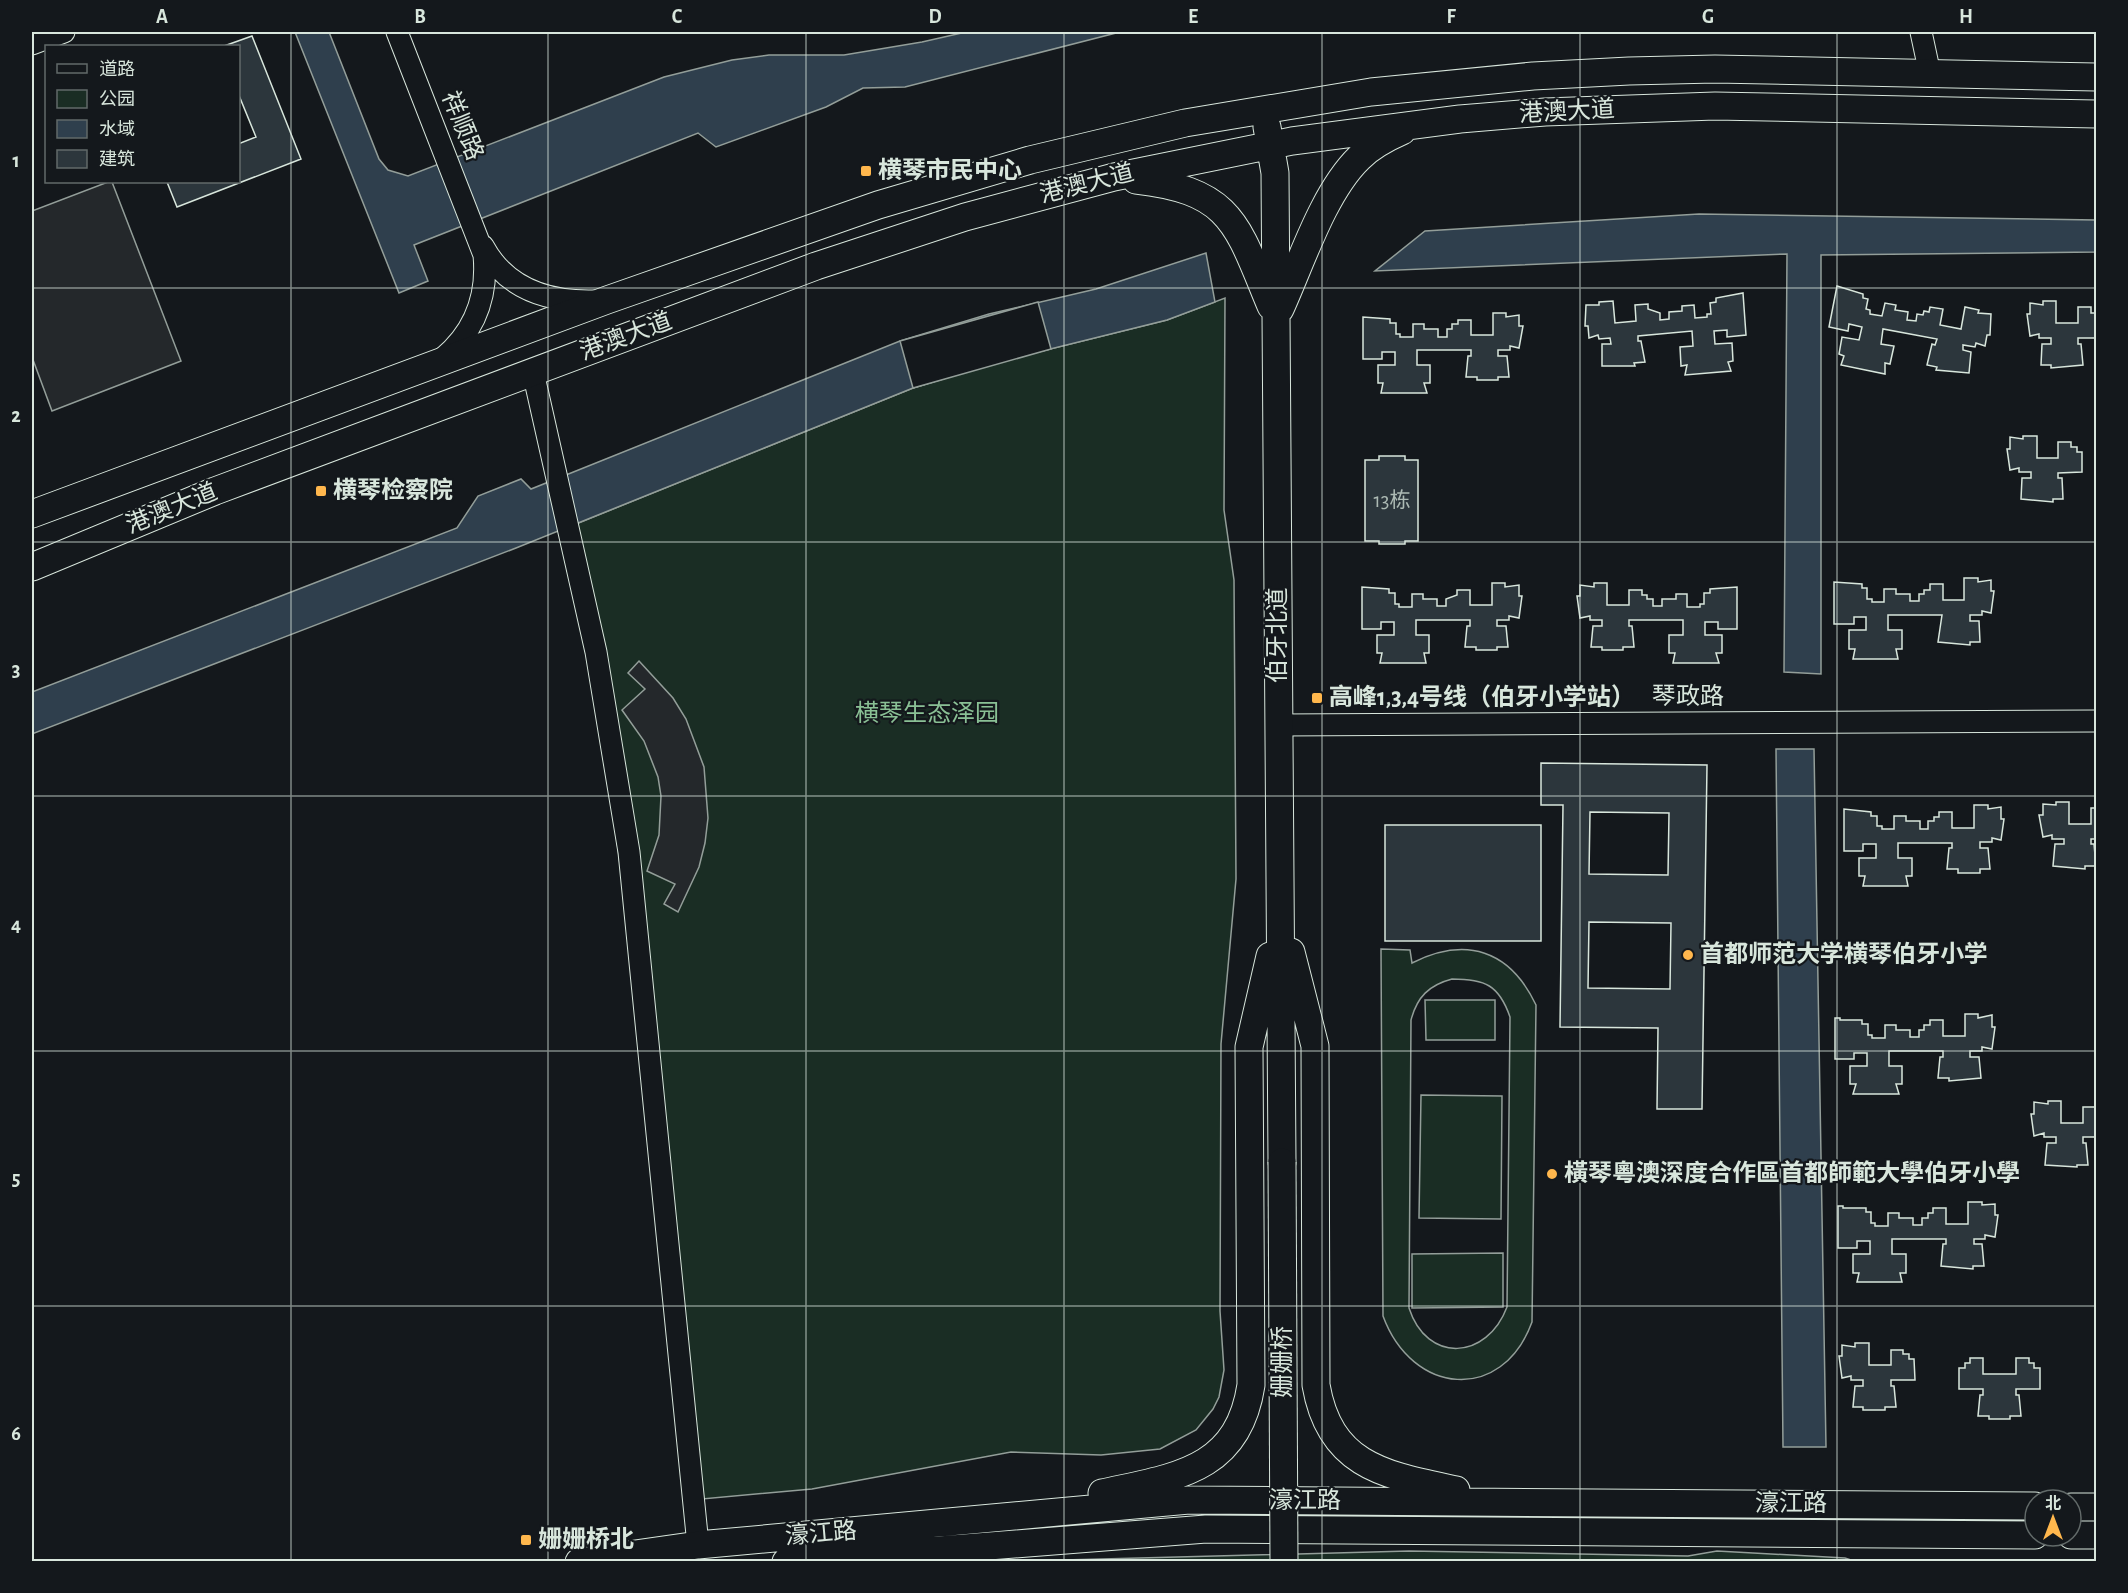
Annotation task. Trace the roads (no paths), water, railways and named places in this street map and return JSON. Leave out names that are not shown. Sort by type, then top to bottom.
[{"type":"main road","name":"港澳大道","points":[[32,514],[607,300],[954,181],[1107,140],[1263,108],[1457,82],[1629,71],[2097,77]]},
{"type":"main road","name":"港澳大道","points":[[32,567],[215,491],[890,241],[1040,196],[1114,177],[1270,145],[1431,123],[1545,112],[1715,106],[2097,114]]},
{"type":"main road","name":"伯牙北道","points":[[1263,108],[1275,173],[1282,1162]]},
{"type":"main road","points":[[1276,319],[1342,177],[1360,157],[1381,141],[1405,129],[1431,123]]},
{"type":"main road","points":[[1114,177],[1170,183],[1199,194],[1212,202],[1233,223],[1241,236],[1276,319]]},
{"type":"main road","points":[[1281,911],[1315,1046],[1316,1385],[1324,1416],[1340,1443],[1351,1454],[1377,1471],[1513,1502]]},
{"type":"main road","points":[[993,1518],[1191,1472],[1211,1459],[1228,1443],[1244,1416],[1251,1385],[1250,1047],[1281,911]]},
{"type":"main road","name":"姗姗桥","points":[[1282,1162],[1284,1562]]},
{"type":"main road","name":"濠江路","points":[[579,1562],[698,1545],[1189,1500],[2023,1506]]},
{"type":"main road","name":"濠江路","points":[[786,1562],[1206,1529],[2023,1534]]},
{"type":"street","points":[[32,44],[64,32]]},
{"type":"street","name":"祥顺路","points":[[397,32],[487,254],[506,276],[530,292],[559,300],[607,300]]},
{"type":"street","points":[[1921,32],[1930,74]]},
{"type":"street","name":"祥顺路","points":[[430,366],[464,338],[478,312],[485,284],[480,240]]},
{"type":"street","points":[[533,372],[572,541],[608,719],[629,852],[698,1545]]},
{"type":"street","name":"琴政路","points":[[1279,725],[2097,721]]},
{"type":"water","points":[[295,32],[329,32],[379,159],[388,170],[408,176],[664,77],[732,60],[769,55],[844,55],[966,32],[1120,32],[905,87],[863,88],[826,107],[716,147],[698,133],[414,245],[428,281],[399,293]]},
{"type":"water","points":[[1699,214],[2096,220],[2096,252],[1821,255],[1821,674],[1784,672],[1787,254],[1375,271],[1425,231]]},
{"type":"water","points":[[1206,253],[1215,302],[1167,320],[1002,361],[913,388],[516,548],[32,734],[32,692],[457,528],[478,496],[521,479],[531,489],[900,341],[989,314],[1096,289]]},
{"type":"water","points":[[1776,749],[1814,749],[1826,1447],[1783,1447]]},
{"type":"place","name":"横琴市民中心","points":[[866,171]]},
{"type":"place","name":"横琴检察院","points":[[321,491]]},
{"type":"place","name":"高峰1,3,4号线（伯牙小学站）","points":[[1317,698]]},
{"type":"place","name":"首都师范大学横琴伯牙小学","points":[[1688,955]]},
{"type":"place","name":"橫琴粵澳深度合作區首都師範大學伯牙小學","points":[[1552,1174]]},
{"type":"place","name":"姗姗桥北","points":[[526,1540]]},
{"type":"park label","name":"横琴生态泽园","points":[[927,714]]}]
